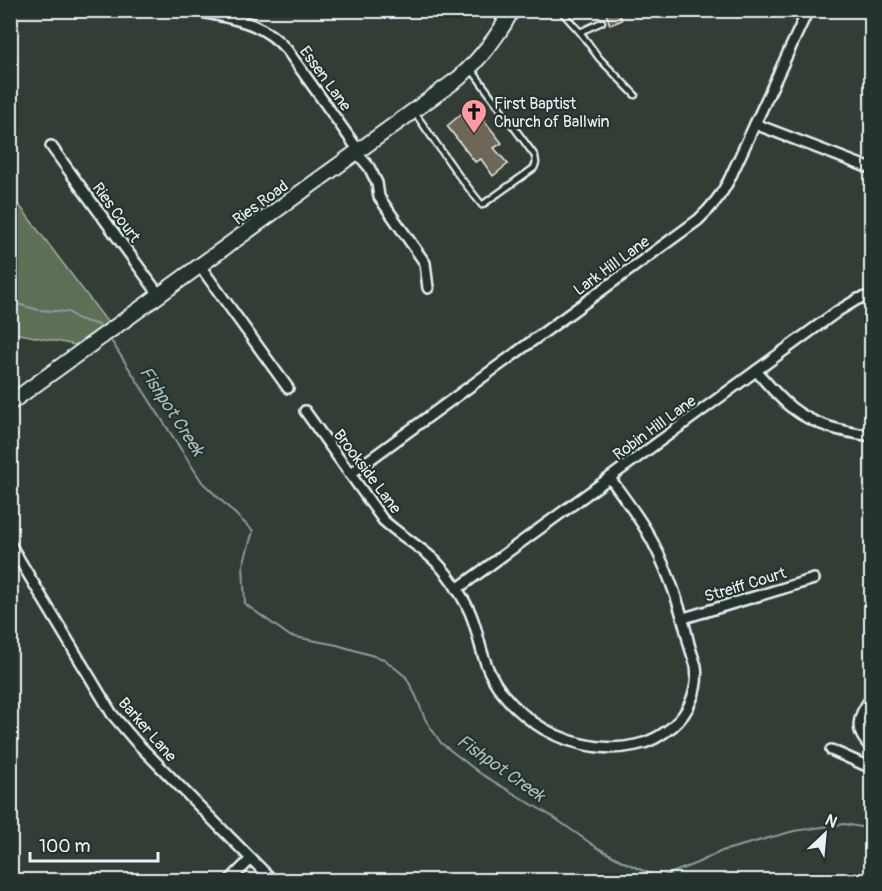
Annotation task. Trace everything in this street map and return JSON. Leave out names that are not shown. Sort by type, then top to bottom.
[{"type":"street","name":"Essen Lane","points":[[192,10],[251,24],[270,34],[287,50],[369,167],[377,183],[379,197],[425,263],[429,288]]},
{"type":"street","points":[[494,10],[509,16]]},
{"type":"street","name":"Lark Hill Lane","points":[[350,474],[698,220],[720,196],[808,10]]},
{"type":"street","name":"Ries Road","points":[[10,404],[459,78],[489,48],[509,16]]},
{"type":"street","points":[[755,124],[872,169]]},
{"type":"street","name":"Ries Court","points":[[51,146],[160,296]]},
{"type":"street","points":[[200,266],[288,388]]},
{"type":"street","name":"Robin Hill Lane","points":[[456,589],[838,311],[858,299],[872,295]]},
{"type":"street","points":[[756,371],[786,403],[802,415],[842,431],[872,436]]},
{"type":"street","name":"Brookside Lane","points":[[305,411],[382,520],[427,553],[456,589],[468,607],[483,658],[492,679],[506,697],[533,722],[565,740],[586,745],[617,747],[652,741],[677,723],[693,697],[696,666],[684,618],[671,582],[645,528],[610,477]]},
{"type":"street","name":"Barker Lane","points":[[10,544],[112,714],[136,742],[272,880]]},
{"type":"street","name":"Streiff Court","points":[[684,618],[814,579]]},
{"type":"street","points":[[872,697],[861,711],[858,720],[861,736],[872,748]]},
{"type":"street","points":[[831,750],[867,766],[872,766]]},
{"type":"street","points":[[230,880],[251,859]]},
{"type":"lane","points":[[560,10],[600,58],[636,95]]},
{"type":"lane","points":[[580,32],[602,22]]},
{"type":"lane","points":[[414,112],[481,205],[534,168],[535,156],[470,68]]},
{"type":"green space","points":[[10,193],[108,323],[75,345],[15,333],[11,335]]},
{"type":"building","points":[[605,10],[618,10],[622,20],[610,25]]},
{"type":"building","name":"First Baptist Church of Ballwin","points":[[472,105],[502,143],[494,148],[508,164],[493,176],[481,159],[475,162],[447,126]]},
{"type":"waterway","name":"Fishpot Creek","points":[[10,302],[39,310],[68,312],[78,319],[99,325]]},
{"type":"waterway","name":"Fishpot Creek","points":[[112,342],[202,482],[253,531],[243,565],[245,604],[290,636],[337,645],[384,659],[406,677],[425,719],[441,743],[481,774],[553,817],[596,847],[659,878],[722,851],[794,831],[844,824],[872,829]]},
{"type":"place","name":"First Baptist Church of Ballwin","points":[[474,135]]}]
